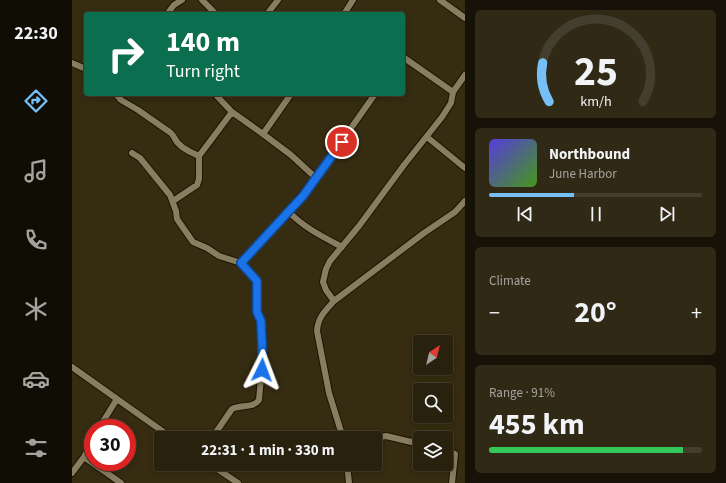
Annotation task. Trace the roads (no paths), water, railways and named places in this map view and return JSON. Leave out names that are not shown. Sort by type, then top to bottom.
[{"type":"street","points":[[169,12],[174,5],[182,0]]},
{"type":"street","points":[[202,0],[214,12]]},
{"type":"street","points":[[269,12],[278,0]]},
{"type":"street","points":[[347,12],[353,0]]},
{"type":"street","points":[[440,0],[465,18]]},
{"type":"street","points":[[405,58],[453,92]]},
{"type":"street","points":[[72,63],[84,68]]},
{"type":"street","points":[[334,301],[326,290],[323,282],[324,275],[330,261],[359,226],[415,150],[442,117],[451,103],[453,92],[465,75]]},
{"type":"street","points":[[118,96],[121,100],[171,133],[176,138],[178,143],[186,150],[200,156]]},
{"type":"street","points":[[217,96],[232,112],[291,155],[316,178]]},
{"type":"street","points":[[263,134],[290,96]]},
{"type":"street","points":[[241,263],[288,212],[316,178],[374,96]]},
{"type":"street","points":[[173,201],[197,185],[199,179],[200,156],[232,112]]},
{"type":"street","points":[[427,137],[465,168]]},
{"type":"street","points":[[132,153],[140,158],[170,195],[177,219],[194,242],[219,256],[241,263],[257,281],[257,312],[261,321],[263,355],[259,400],[252,405],[234,407],[217,431]]},
{"type":"street","points":[[341,431],[329,393],[317,331],[317,323],[321,315],[334,301],[424,233],[455,212],[465,201]]},
{"type":"street","points":[[288,212],[295,219],[316,233],[342,247]]},
{"type":"street","points":[[72,367],[162,431]]},
{"type":"street","points":[[105,419],[117,399]]},
{"type":"street","points":[[382,437],[386,436],[413,442]]},
{"type":"street","points":[[453,454],[453,468]]},
{"type":"street","points":[[72,473],[84,457]]},
{"type":"street","points":[[104,471],[121,483]]},
{"type":"street","points":[[220,471],[238,483]]},
{"type":"street","points":[[348,471],[349,483]]},
{"type":"street","points":[[452,483],[453,471]]}]
